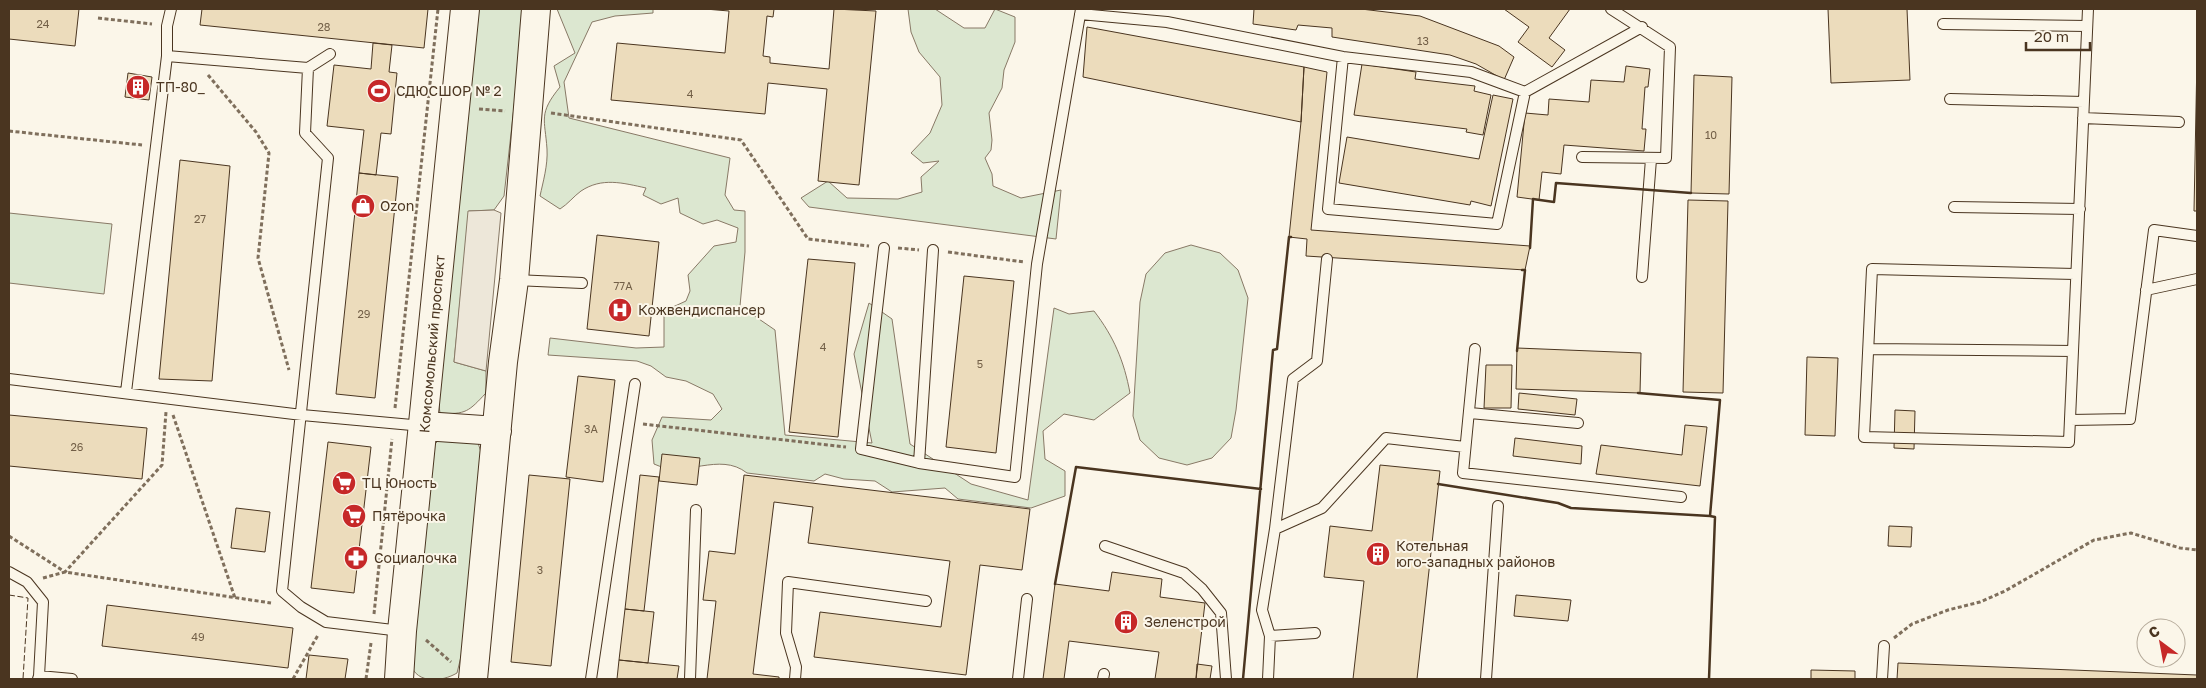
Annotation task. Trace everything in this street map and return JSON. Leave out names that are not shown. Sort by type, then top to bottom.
[{"type":"main road","name":"Комсомольский проспект","points":[[399,679],[402,626],[424,426],[465,9]]},
{"type":"main road","points":[[473,677],[503,362],[514,280],[536,9]]},
{"type":"main road","points":[[424,426],[497,431]]},
{"type":"lane","points":[[126,392],[167,56],[167,26],[171,9]]},
{"type":"lane","points":[[1582,157],[1651,160],[1666,158],[1670,47],[1612,9]]},
{"type":"lane","points":[[2076,274],[1872,269],[1864,437],[2069,442],[2088,9]]},
{"type":"lane","points":[[884,248],[861,449],[920,463],[1015,477],[1036,264],[1080,12],[1167,22],[1342,57],[1470,72],[1525,92]]},
{"type":"lane","points":[[1943,24],[2087,26]]},
{"type":"lane","points":[[1342,57],[1328,209],[1497,224],[1525,92],[1642,27]]},
{"type":"lane","points":[[167,56],[308,68],[330,54]]},
{"type":"lane","points":[[308,68],[305,133],[328,158],[282,591],[301,607],[326,622],[372,628],[402,626]]},
{"type":"lane","points":[[1950,99],[2084,102]]},
{"type":"lane","points":[[2084,118],[2179,122]]},
{"type":"lane","points":[[1642,277],[1651,160]]},
{"type":"lane","points":[[1954,207],[2080,209]]},
{"type":"lane","points":[[2070,420],[2130,418],[2154,230],[2197,236]]},
{"type":"lane","points":[[920,463],[933,250]]},
{"type":"lane","points":[[1268,679],[1270,636],[1262,610],[1275,529],[1293,379],[1316,361],[1327,259]]},
{"type":"lane","points":[[2146,290],[2197,279]]},
{"type":"lane","points":[[514,280],[582,283]]},
{"type":"lane","points":[[1475,349],[1463,473],[1681,497]]},
{"type":"lane","points":[[1869,349],[2073,351]]},
{"type":"lane","points":[[9,379],[302,415],[424,426]]},
{"type":"lane","points":[[591,679],[635,384]]},
{"type":"lane","points":[[1470,413],[1578,423]]},
{"type":"lane","points":[[1275,529],[1322,508],[1386,438],[1465,447]]},
{"type":"lane","points":[[1486,679],[1498,506]]},
{"type":"lane","points":[[690,679],[696,510]]},
{"type":"lane","points":[[1105,546],[1184,573],[1202,589],[1221,613],[1226,679]]},
{"type":"lane","points":[[9,572],[27,582],[43,602],[38,678],[72,679]]},
{"type":"lane","points":[[795,679],[796,667],[786,632],[788,582],[926,601]]},
{"type":"lane","points":[[1018,679],[1027,599]]},
{"type":"lane","points":[[1270,636],[1315,634]]},
{"type":"lane","points":[[1882,679],[1884,646]]},
{"type":"path","points":[[366,679],[426,102],[438,9]]},
{"type":"path","points":[[98,18],[167,26]]},
{"type":"path","points":[[194,58],[256,132],[269,153],[258,258],[291,378]]},
{"type":"path","points":[[426,102],[454,107],[552,113],[741,140],[808,239],[884,248],[933,250],[1036,264]]},
{"type":"path","points":[[9,130],[156,146]]},
{"type":"path","points":[[64,572],[162,465],[167,397]]},
{"type":"path","points":[[167,397],[235,598]]},
{"type":"path","points":[[628,422],[861,449]]},
{"type":"path","points":[[1884,646],[1912,624],[1948,610],[1980,602],[2005,591],[2094,540],[2131,533],[2180,548],[2197,550]]},
{"type":"path","points":[[9,536],[64,572]]},
{"type":"path","points":[[27,582],[64,572],[301,607]]},
{"type":"path","points":[[366,611],[374,612],[402,626],[473,677]]},
{"type":"path","points":[[293,679],[326,622]]},
{"type":"green space","points":[[479,9],[525,9],[504,196],[494,210],[469,211],[454,362],[486,371],[486,393],[466,411],[440,413],[438,398]]},
{"type":"green space","points":[[557,9],[653,9],[653,13],[615,16],[592,22],[564,82],[569,118],[730,158],[725,195],[734,210],[745,211],[745,252],[740,306],[775,330],[785,435],[872,443],[854,354],[869,303],[892,319],[910,444],[971,484],[1028,500],[1054,308],[1069,314],[1094,311],[1107,330],[1117,350],[1125,370],[1130,393],[1094,420],[1064,414],[1043,431],[1045,459],[1065,471],[1065,496],[1031,508],[958,499],[945,488],[892,492],[875,481],[844,479],[825,474],[814,481],[747,473],[725,464],[678,469],[654,464],[652,440],[662,417],[711,420],[722,409],[713,394],[686,381],[666,377],[651,366],[637,361],[548,355],[550,338],[636,348],[664,347],[664,311],[686,301],[690,291],[688,275],[714,246],[736,242],[738,228],[717,220],[703,224],[680,213],[678,198],[661,204],[643,195],[646,188],[629,184],[613,182],[597,184],[581,191],[560,209],[540,196],[547,155],[544,117],[548,104],[560,87],[554,66],[575,53]]},
{"type":"green space","points":[[908,9],[935,9],[964,28],[985,28],[995,9],[1015,17],[1015,42],[1004,70],[1002,88],[989,113],[992,140],[991,150],[985,158],[992,174],[993,186],[1021,198],[1061,190],[1056,239],[809,207],[801,198],[828,181],[847,198],[898,199],[922,192],[921,177],[939,161],[923,163],[911,153],[930,133],[942,105],[940,77],[919,52],[911,32]]},
{"type":"green space","points":[[9,213],[112,224],[104,294],[9,283]]},
{"type":"green space","points":[[1191,245],[1220,253],[1238,270],[1248,298],[1236,410],[1231,438],[1212,458],[1187,465],[1159,458],[1140,440],[1133,416],[1140,302],[1146,274],[1165,253]]},
{"type":"green space","points":[[443,436],[478,443],[481,452],[465,640],[457,673],[431,680],[419,676],[411,665],[434,445]]},
{"type":"shaded area","points":[[494,210],[501,213],[486,371],[454,362],[468,211]]},
{"type":"building","points":[[9,9],[79,9],[75,46],[9,39]]},
{"type":"building","points":[[202,9],[428,9],[424,48],[200,25]]},
{"type":"building","points":[[705,9],[774,9],[773,17],[767,16],[763,56],[770,57],[770,63],[829,69],[834,9],[876,11],[859,185],[818,181],[827,89],[768,83],[765,114],[611,100],[617,43],[725,53],[729,11]]},
{"type":"building","points":[[1254,9],[1361,9],[1420,16],[1499,46],[1514,57],[1504,80],[1476,64],[1450,55],[1332,37],[1332,28],[1298,25],[1296,30],[1253,24]]},
{"type":"building","points":[[1504,9],[1570,9],[1549,38],[1565,50],[1552,67],[1518,42],[1529,27]]},
{"type":"building","points":[[1828,9],[1907,9],[1910,80],[1831,83]]},
{"type":"building","points":[[1087,27],[1304,67],[1301,122],[1083,77]]},
{"type":"building","points":[[373,43],[392,45],[389,72],[397,73],[391,134],[381,133],[376,175],[359,173],[364,130],[327,126],[334,65],[371,69]]},
{"type":"building","points":[[2197,57],[2197,211],[2194,211]]},
{"type":"building","points":[[1362,64],[1416,72],[1415,79],[1475,86],[1474,91],[1491,95],[1483,135],[1466,132],[1467,129],[1354,115]]},
{"type":"building","points":[[1626,66],[1650,69],[1648,87],[1645,87],[1642,129],[1646,129],[1644,151],[1564,145],[1561,174],[1542,172],[1539,200],[1517,197],[1525,113],[1548,115],[1549,99],[1589,102],[1591,80],[1624,82]]},
{"type":"building","points":[[1304,67],[1327,72],[1311,230],[1530,246],[1525,270],[1306,256],[1307,239],[1289,237],[1301,122]]},
{"type":"building","name":"ТП-80_","points":[[128,73],[152,77],[149,100],[125,97]]},
{"type":"building","points":[[1694,75],[1732,77],[1729,194],[1691,193]]},
{"type":"building","points":[[1493,95],[1513,99],[1491,206],[1471,201],[1470,205],[1339,183],[1347,137],[1479,159]]},
{"type":"building","points":[[180,160],[230,166],[212,381],[159,379]]},
{"type":"building","points":[[359,173],[398,177],[375,398],[336,394]]},
{"type":"building","points":[[1688,200],[1728,201],[1723,393],[1683,392]]},
{"type":"building","points":[[597,235],[659,242],[649,336],[587,329]]},
{"type":"building","points":[[808,259],[855,263],[838,437],[789,432]]},
{"type":"building","points":[[964,276],[1014,281],[996,453],[946,447]]},
{"type":"building","points":[[1517,348],[1641,353],[1640,393],[1516,389]]},
{"type":"building","points":[[1807,357],[1838,358],[1835,436],[1805,435]]},
{"type":"building","points":[[1486,365],[1512,365],[1511,408],[1484,408]]},
{"type":"building","points":[[578,376],[615,380],[603,482],[566,477]]},
{"type":"building","points":[[1519,393],[1577,399],[1575,415],[1518,409]]},
{"type":"building","points":[[1895,410],[1915,411],[1914,449],[1894,448]]},
{"type":"building","points":[[9,415],[147,428],[142,479],[9,466]]},
{"type":"building","points":[[1685,425],[1707,427],[1700,486],[1596,474],[1601,445],[1682,455]]},
{"type":"building","points":[[1515,438],[1582,446],[1581,464],[1513,456]]},
{"type":"building","points":[[328,442],[371,447],[354,593],[311,588]]},
{"type":"building","points":[[662,454],[700,458],[697,485],[659,481]]},
{"type":"building","name":"Котельная юго-западных районов","points":[[1380,465],[1440,471],[1417,679],[1353,679],[1364,581],[1324,577],[1330,526],[1372,531]]},
{"type":"building","points":[[529,475],[570,479],[551,666],[511,662]]},
{"type":"building","points":[[640,475],[659,477],[644,611],[625,609]]},
{"type":"building","points":[[744,475],[1030,509],[1022,570],[980,565],[966,675],[814,657],[820,612],[941,627],[950,561],[808,543],[813,507],[774,502],[753,674],[779,677],[779,679],[707,679],[716,601],[703,600],[709,551],[735,554]]},
{"type":"building","points":[[236,508],[270,512],[265,552],[231,548]]},
{"type":"building","points":[[1889,526],[1912,527],[1911,547],[1888,546]]},
{"type":"building","name":"Зеленстрой","points":[[1112,572],[1162,579],[1160,597],[1205,603],[1196,679],[1155,679],[1159,652],[1069,641],[1064,679],[1043,679],[1055,584],[1109,591]]},
{"type":"building","points":[[1516,595],[1571,600],[1568,621],[1514,616]]},
{"type":"building","points":[[107,605],[293,628],[288,668],[102,646]]},
{"type":"building","points":[[625,609],[654,612],[648,663],[619,660]]},
{"type":"building","points":[[309,655],[348,659],[345,679],[306,679]]},
{"type":"building","points":[[619,660],[679,666],[677,679],[617,679]]},
{"type":"building","points":[[1898,663],[2197,675],[2197,679],[1897,679]]},
{"type":"building","points":[[1197,664],[1212,666],[1210,679],[1196,679]]},
{"type":"building","points":[[1811,670],[1855,671],[1855,679],[1811,679]]},
{"type":"fence","points":[[9,595],[28,598],[23,679]]},
{"type":"wall","points":[[1530,248],[1533,199],[1554,202],[1556,183],[1691,193]]},
{"type":"wall","points":[[1243,679],[1273,350],[1277,349],[1289,237],[1291,237]]},
{"type":"wall","points":[[1517,351],[1525,270],[1522,270]]},
{"type":"wall","points":[[1638,393],[1720,400],[1710,516],[1715,517],[1709,679]]},
{"type":"wall","points":[[1055,584],[1076,467],[1261,489]]},
{"type":"wall","points":[[1438,484],[1558,503],[1571,508],[1710,516]]},
{"type":"place","name":"ТП-80_","points":[[138,87]]},
{"type":"place","name":"СДЮСШОР № 2","points":[[379,91]]},
{"type":"place","name":"Ozon","points":[[363,206]]},
{"type":"place","name":"Кожвендиспансер","points":[[620,310]]},
{"type":"place","name":"ТЦ Юность","points":[[344,483]]},
{"type":"place","name":"Пятёрочка","points":[[354,516]]},
{"type":"place","name":"Котельная юго-западных районов","points":[[1378,554]]},
{"type":"place","name":"Социалочка","points":[[356,558]]},
{"type":"place","name":"Зеленстрой","points":[[1126,622]]}]
